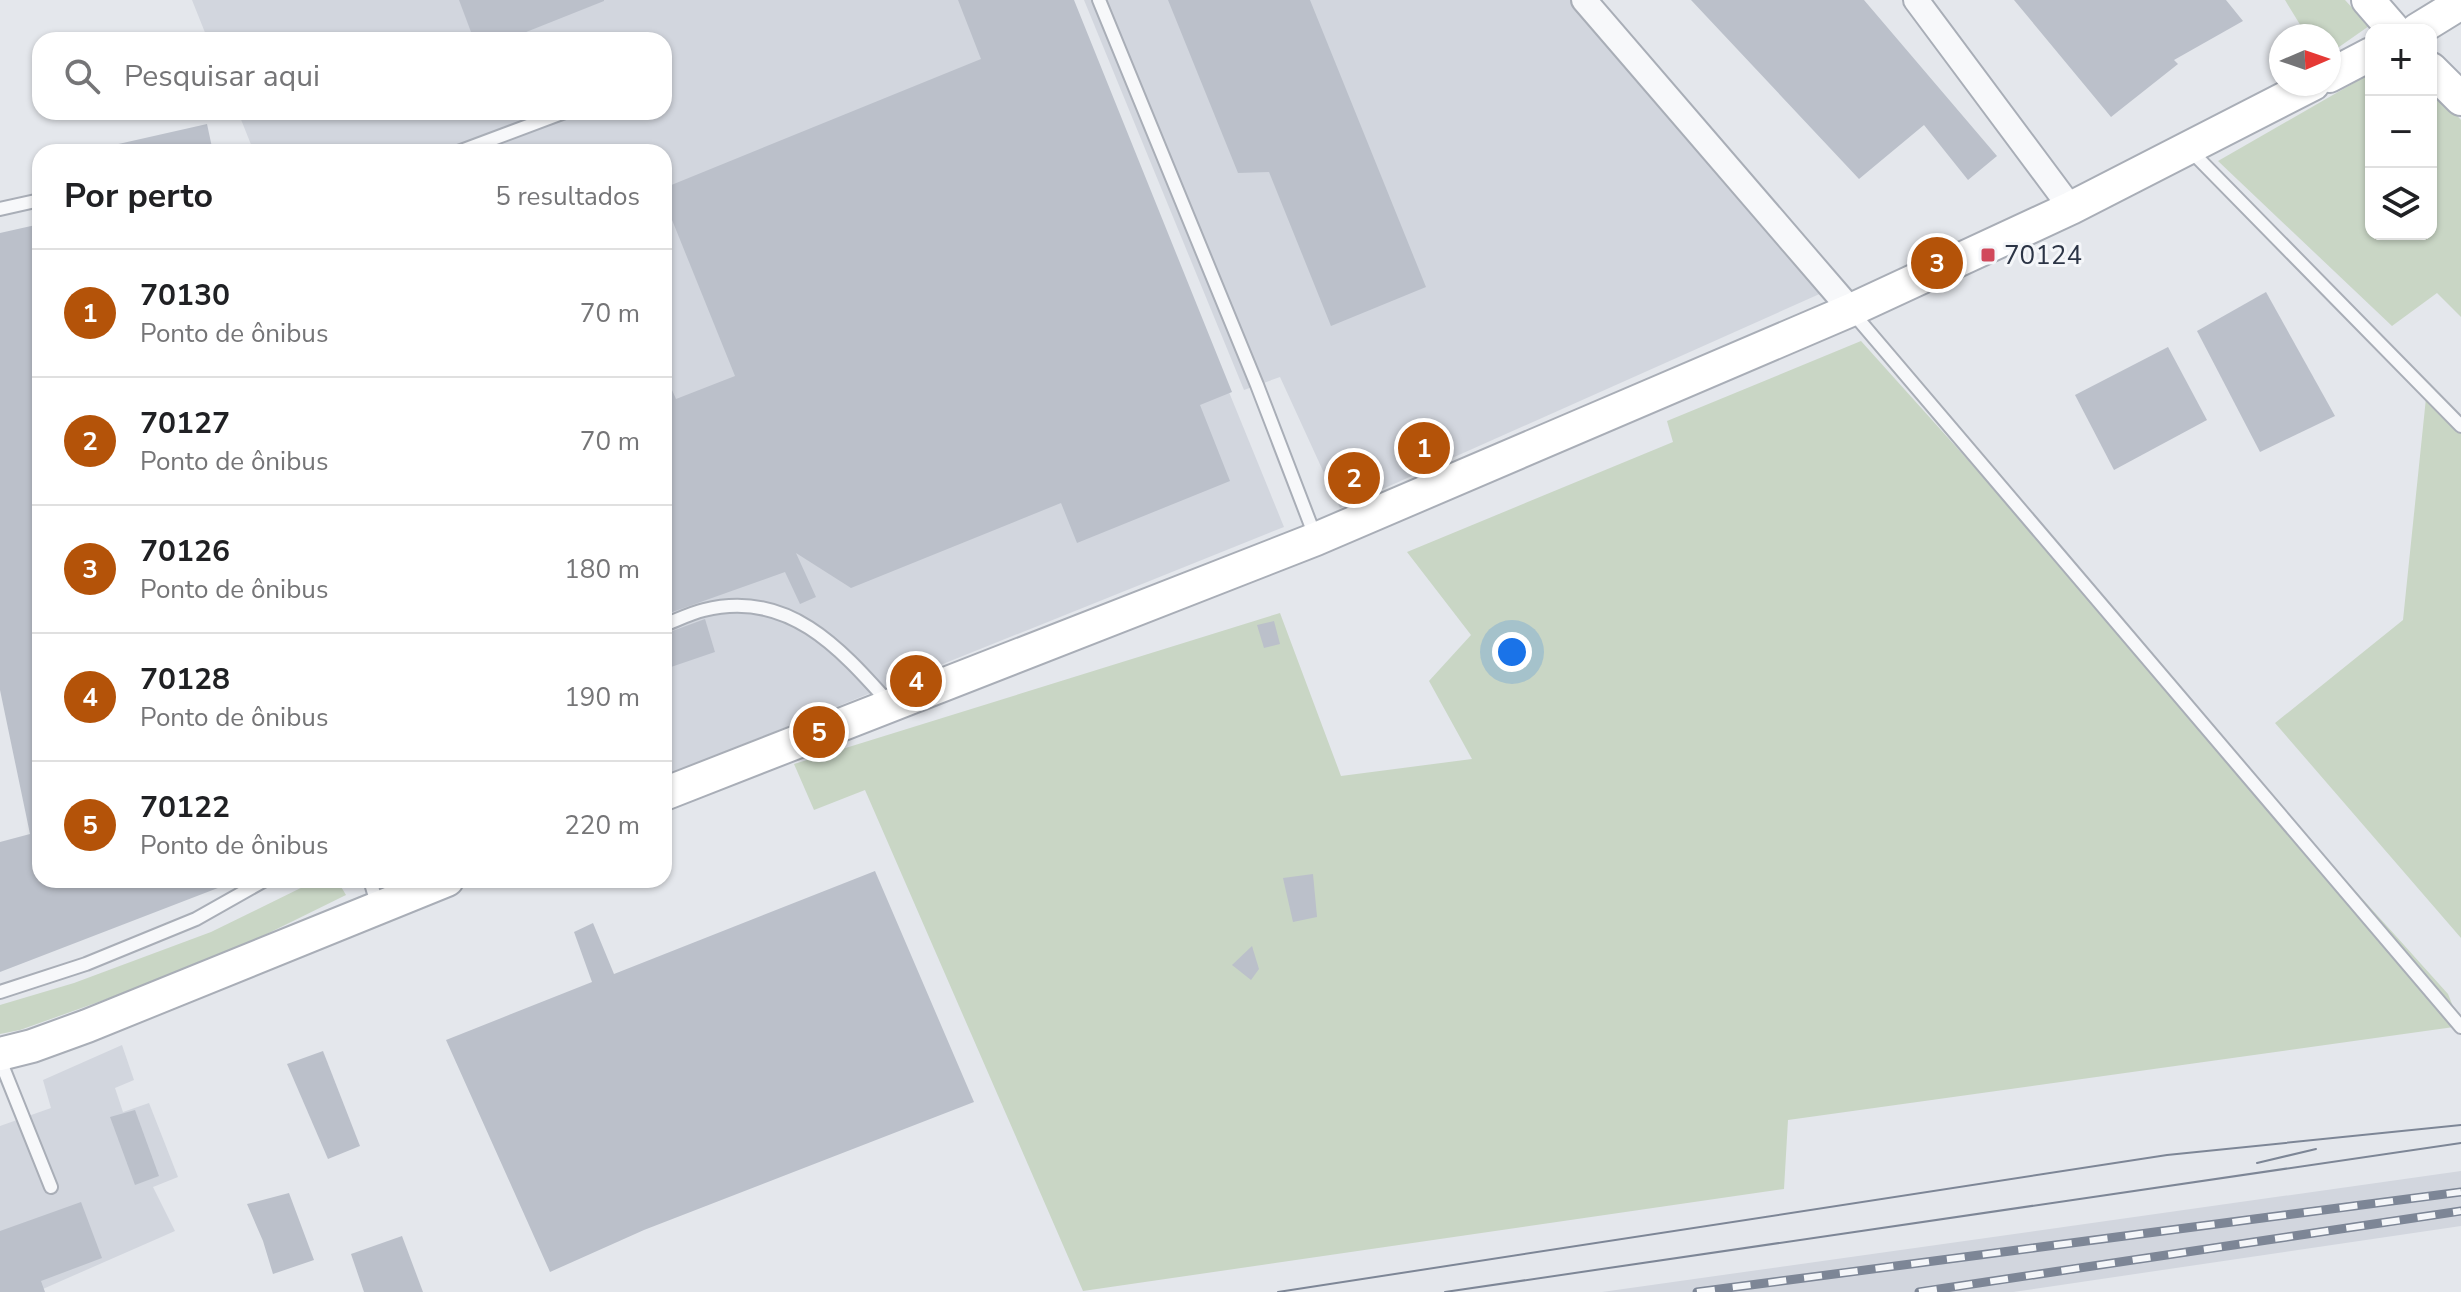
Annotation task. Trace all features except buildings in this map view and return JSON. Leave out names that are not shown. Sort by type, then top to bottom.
[{"type":"street","points":[[1584,0],[1851,310]]},
{"type":"street","points":[[1916,0],[2071,208]]},
{"type":"street","points":[[2368,0],[2389,24]]},
{"type":"street","points":[[2341,70],[2365,57]]},
{"type":"street","points":[[2437,75],[2461,99]]},
{"type":"street","points":[[672,791],[1316,539],[1851,310],[2071,208],[2290,96]]},
{"type":"street","points":[[0,1054],[87,1026],[374,894],[405,888]]},
{"type":"lane","points":[[1099,0],[1257,385],[1316,539]]},
{"type":"lane","points":[[479,144],[544,120]]},
{"type":"lane","points":[[2188,148],[2461,426]]},
{"type":"lane","points":[[0,209],[32,202]]},
{"type":"lane","points":[[1851,310],[2461,1027]]},
{"type":"lane","points":[[672,622],[705,610],[741,605],[780,612],[810,627],[845,654],[891,705]]},
{"type":"lane","points":[[0,992],[86,964],[196,919],[251,888]]},
{"type":"lane","points":[[0,1060],[51,1187]]},
{"type":"shaded area","points":[[192,0],[1069,0],[1284,527],[672,773],[672,144],[251,144],[241,120],[672,120],[672,32],[205,32]]},
{"type":"shaded area","points":[[1084,0],[1580,0],[1833,288],[1340,508],[1280,377],[1244,390]]},
{"type":"shaded area","points":[[122,1045],[134,1080],[115,1088],[123,1112],[149,1103],[178,1177],[153,1187],[175,1231],[36,1292],[0,1292],[0,1126],[51,1108],[43,1080]]},
{"type":"shaded area","points":[[2461,1171],[2461,1226],[2013,1292],[1602,1292]]},
{"type":"green space","points":[[2285,0],[2345,0],[2367,24],[2341,46],[2341,24],[2300,24]]},
{"type":"green space","points":[[2365,76],[2365,240],[2437,240],[2437,94],[2461,120],[2461,317],[2437,293],[2392,326],[2218,161],[2331,96],[2341,96],[2341,90]]},
{"type":"green space","points":[[1861,341],[2448,994],[2461,1026],[1788,1120],[1784,1189],[1083,1291],[865,790],[814,810],[794,764],[1280,613],[1341,776],[1472,759],[1429,681],[1471,635],[1407,552],[1673,442],[1667,421]]},
{"type":"green space","points":[[2426,398],[2461,434],[2461,938],[2275,723],[2403,620]]},
{"type":"green space","points":[[301,888],[342,888],[346,895],[234,950],[118,995],[20,1030],[0,1034],[0,1005],[74,983],[211,932]]},
{"type":"tram line","points":[[1278,1292],[2167,1155],[2461,1125]]},
{"type":"tram line","points":[[1445,1292],[2461,1143]]},
{"type":"tram line","points":[[2257,1163],[2316,1149]]},
{"type":"railway","points":[[1697,1292],[2461,1192]]},
{"type":"railway","points":[[1919,1292],[2461,1211]]},
{"type":"place","name":"70124","points":[[1988,255]]},
{"type":"place","name":"70126","points":[[1937,263]]},
{"type":"place","name":"70130","points":[[1424,448]]},
{"type":"place","name":"70127","points":[[1354,478]]},
{"type":"place","name":"70128","points":[[916,681]]},
{"type":"place","name":"70122","points":[[819,732]]}]
